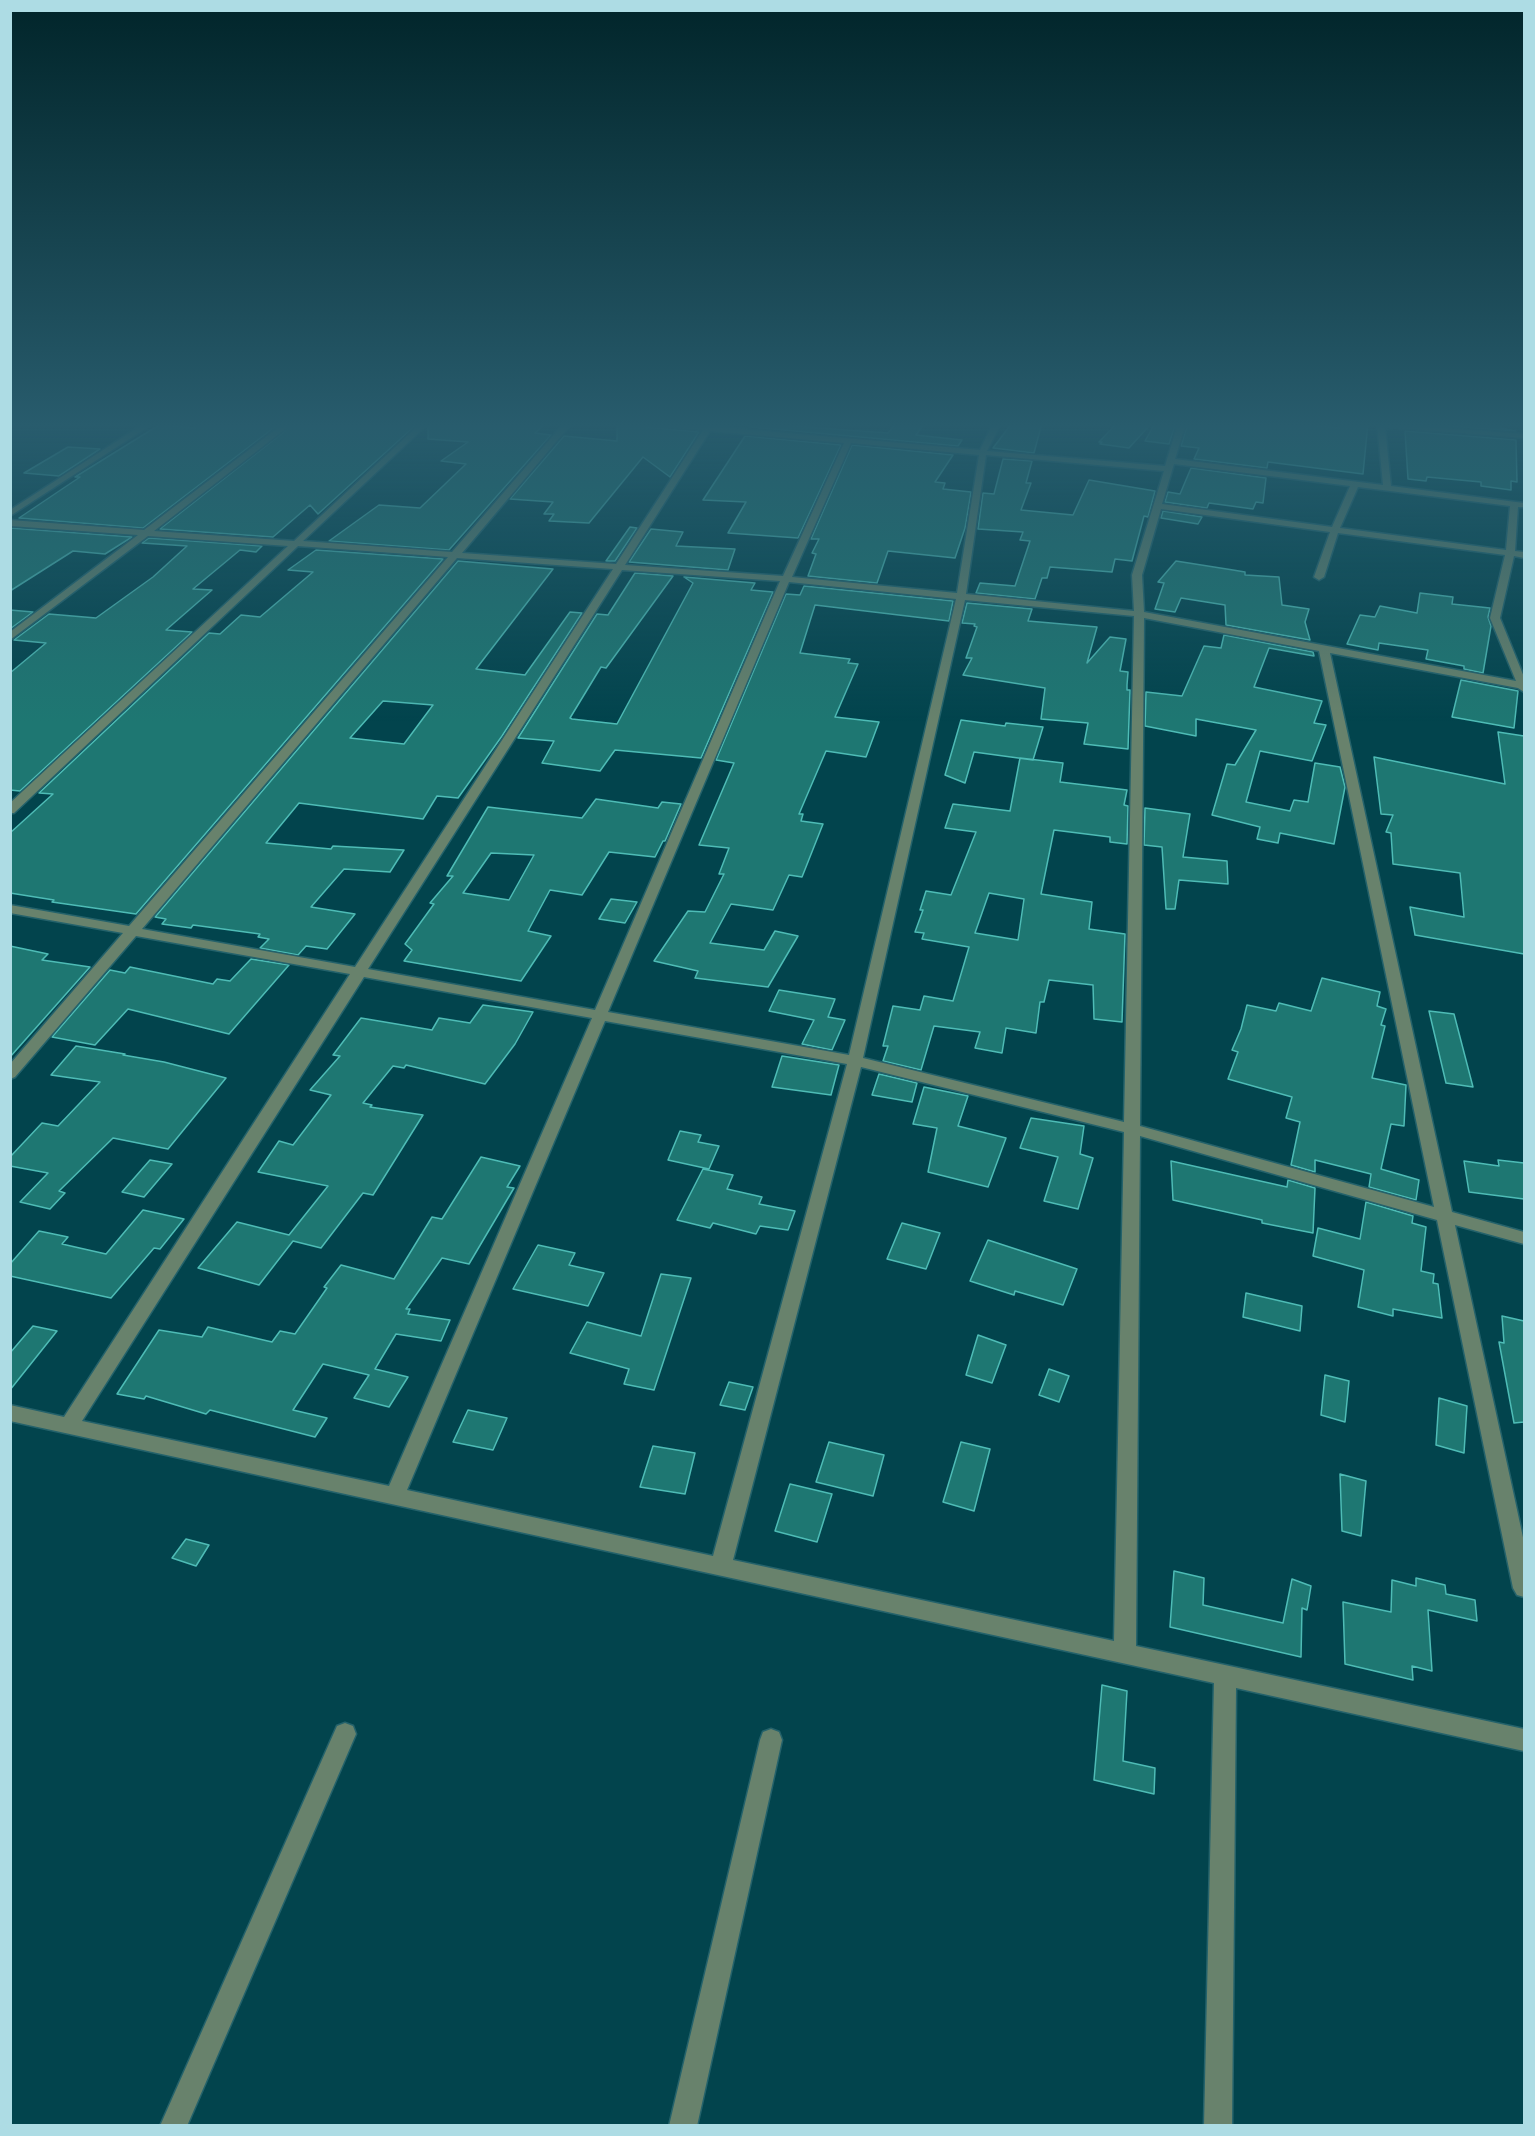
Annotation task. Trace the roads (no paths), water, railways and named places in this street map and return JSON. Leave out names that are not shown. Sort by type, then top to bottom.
[{"type":"street","points":[[10,523],[786,579],[1139,614],[1524,687]]},
{"type":"street","points":[[10,637],[158,523]]},
{"type":"street","points":[[10,810],[318,523]]},
{"type":"street","points":[[10,1074],[483,523]]},
{"type":"street","points":[[69,1425],[361,972],[646,523]]},
{"type":"street","points":[[394,1496],[598,1014],[812,523]]},
{"type":"street","points":[[721,1566],[855,1061],[961,596],[972,523]]},
{"type":"street","points":[[1125,1653],[1139,614],[1137,575],[1153,523]]},
{"type":"street","points":[[1286,523],[1524,555]]},
{"type":"street","points":[[1319,577],[1338,523]]},
{"type":"street","points":[[1512,523],[1510,553],[1495,618],[1524,687]]},
{"type":"street","points":[[1324,650],[1524,1588]]},
{"type":"street","points":[[10,909],[855,1061],[1132,1129],[1524,1238]]},
{"type":"street","points":[[10,1413],[1524,1740]]},
{"type":"street","points":[[1218,2126],[1225,1675]]},
{"type":"street","points":[[173,2126],[345,1734]]},
{"type":"street","points":[[683,2126],[771,1740]]}]
